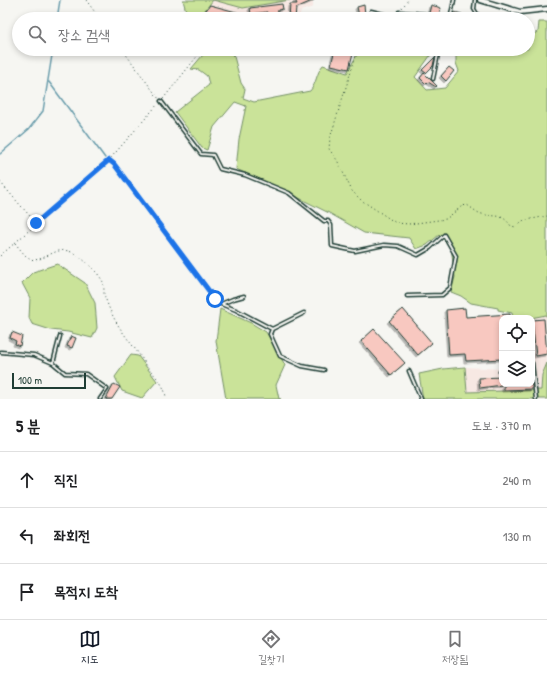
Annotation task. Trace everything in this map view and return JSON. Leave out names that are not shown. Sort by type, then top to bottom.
[{"type":"street","points":[[480,0],[520,12],[547,9]]},
{"type":"lane","points":[[452,12],[454,0]]},
{"type":"lane","points":[[475,0],[474,8],[476,12]]},
{"type":"lane","points":[[371,11],[375,12]]},
{"type":"lane","points":[[433,79],[438,56]]},
{"type":"lane","points":[[161,101],[201,154],[213,154],[220,169],[245,175],[289,193],[324,221],[328,221],[331,225],[332,246],[355,251],[384,245],[398,246],[418,255],[430,248],[444,235],[456,256],[450,288],[442,295],[407,296]]},
{"type":"lane","points":[[221,304],[233,298],[244,296]]},
{"type":"lane","points":[[221,304],[236,310],[272,329]]},
{"type":"lane","points":[[304,313],[272,329],[270,334],[280,356],[302,366],[324,370]]},
{"type":"lane","points":[[52,363],[60,336]]},
{"type":"lane","points":[[0,352],[34,355],[52,363],[65,372],[86,374],[107,389],[100,399]]},
{"type":"lane","points":[[409,371],[421,399]]},
{"type":"lane","points":[[534,387],[536,399]]},
{"type":"path","points":[[86,0],[95,12]]},
{"type":"path","points":[[127,56],[161,101]]},
{"type":"path","points":[[0,256],[109,160],[161,101],[197,56]]},
{"type":"path","points":[[356,56],[330,138],[329,149],[337,160],[352,190],[361,200],[396,223],[409,224],[446,219],[462,206],[467,205],[480,214],[496,215],[505,218],[511,226],[516,226],[522,220],[547,216]]},
{"type":"path","points":[[109,160],[114,164],[215,299],[221,304]]},
{"type":"path","points":[[0,182],[36,223]]},
{"type":"path","points":[[14,243],[27,257],[34,260],[40,259],[54,251],[63,249],[70,251],[77,255],[96,272],[103,283],[105,295],[111,312],[148,368],[159,379],[166,399]]},
{"type":"shaded area","points":[[213,0],[243,8],[283,0],[288,2],[290,0],[313,0],[313,7],[301,12],[204,12]]},
{"type":"shaded area","points":[[546,315],[547,363],[542,375],[541,390],[467,392],[465,367],[499,369],[499,387],[535,387],[535,316]]},
{"type":"green space","points":[[183,0],[213,0],[204,12],[186,12]]},
{"type":"green space","points":[[213,0],[290,0],[243,8]]},
{"type":"green space","points":[[539,22],[547,22],[547,317],[546,315],[535,317],[535,315],[512,315],[512,313],[498,310],[498,308],[471,303],[461,296],[451,292],[455,277],[451,247],[439,235],[427,245],[416,249],[409,238],[364,233],[329,213],[271,184],[236,169],[239,139],[246,106],[235,102],[214,127],[207,150],[202,148],[175,112],[209,85],[207,76],[199,70],[191,69],[202,56],[234,56],[241,83],[245,89],[243,98],[254,102],[310,91],[323,65],[347,73],[356,56],[430,56],[415,77],[427,90],[445,88],[459,71],[456,63],[456,56],[535,56],[535,33],[538,32]]},
{"type":"green space","points":[[57,264],[85,283],[95,303],[97,328],[92,338],[68,332],[51,330],[32,324],[29,318],[30,298],[22,283],[33,272]]},
{"type":"green space","points":[[220,309],[251,323],[266,332],[285,365],[276,385],[279,399],[226,399],[216,341]]},
{"type":"green space","points":[[131,355],[138,356],[157,381],[142,398],[122,391],[115,377]]},
{"type":"green space","points":[[547,363],[547,399],[423,399],[419,374],[443,369],[465,367],[467,392],[541,390],[542,375]]},
{"type":"building","points":[[295,0],[314,0],[296,8],[296,12],[289,12],[290,4],[297,4]]},
{"type":"building","points":[[282,4],[283,9],[278,10],[278,12],[251,12],[250,8]]},
{"type":"building","points":[[210,5],[236,12],[205,12]]},
{"type":"building","points":[[364,5],[365,12],[358,12],[357,7]]},
{"type":"building","points":[[431,5],[441,8],[440,12],[429,12]]},
{"type":"building","points":[[333,56],[352,56],[349,69],[331,65]]},
{"type":"building","points":[[435,57],[433,66],[426,73],[422,70]]},
{"type":"building","points":[[449,67],[454,71],[446,81],[441,76]]},
{"type":"building","points":[[424,73],[437,86],[436,87],[428,82],[426,84],[420,78]]},
{"type":"building","points":[[465,308],[466,317],[510,314],[499,315],[499,359],[466,361],[465,354],[449,355],[446,310]]},
{"type":"building","points":[[403,309],[432,343],[418,355],[389,321]]},
{"type":"building","points":[[544,319],[547,354],[536,356],[535,320]]},
{"type":"building","points":[[374,329],[405,363],[391,375],[361,341]]},
{"type":"building","points":[[12,332],[22,336],[20,346],[15,344],[16,341],[10,338]]},
{"type":"building","points":[[71,336],[76,338],[72,348],[67,346]]},
{"type":"building","points":[[499,377],[499,385],[480,388],[479,378]]},
{"type":"building","points":[[114,384],[120,387],[112,399],[106,399]]},
{"type":"building","points":[[504,387],[532,387],[532,389],[504,390]]},
{"type":"waterway","points":[[58,12],[60,0]]},
{"type":"waterway","points":[[0,154],[29,129],[43,111],[52,56]]},
{"type":"waterway","points":[[49,82],[105,158]]},
{"type":"route","points":[[36,223],[109,160],[114,164],[215,299]]}]
